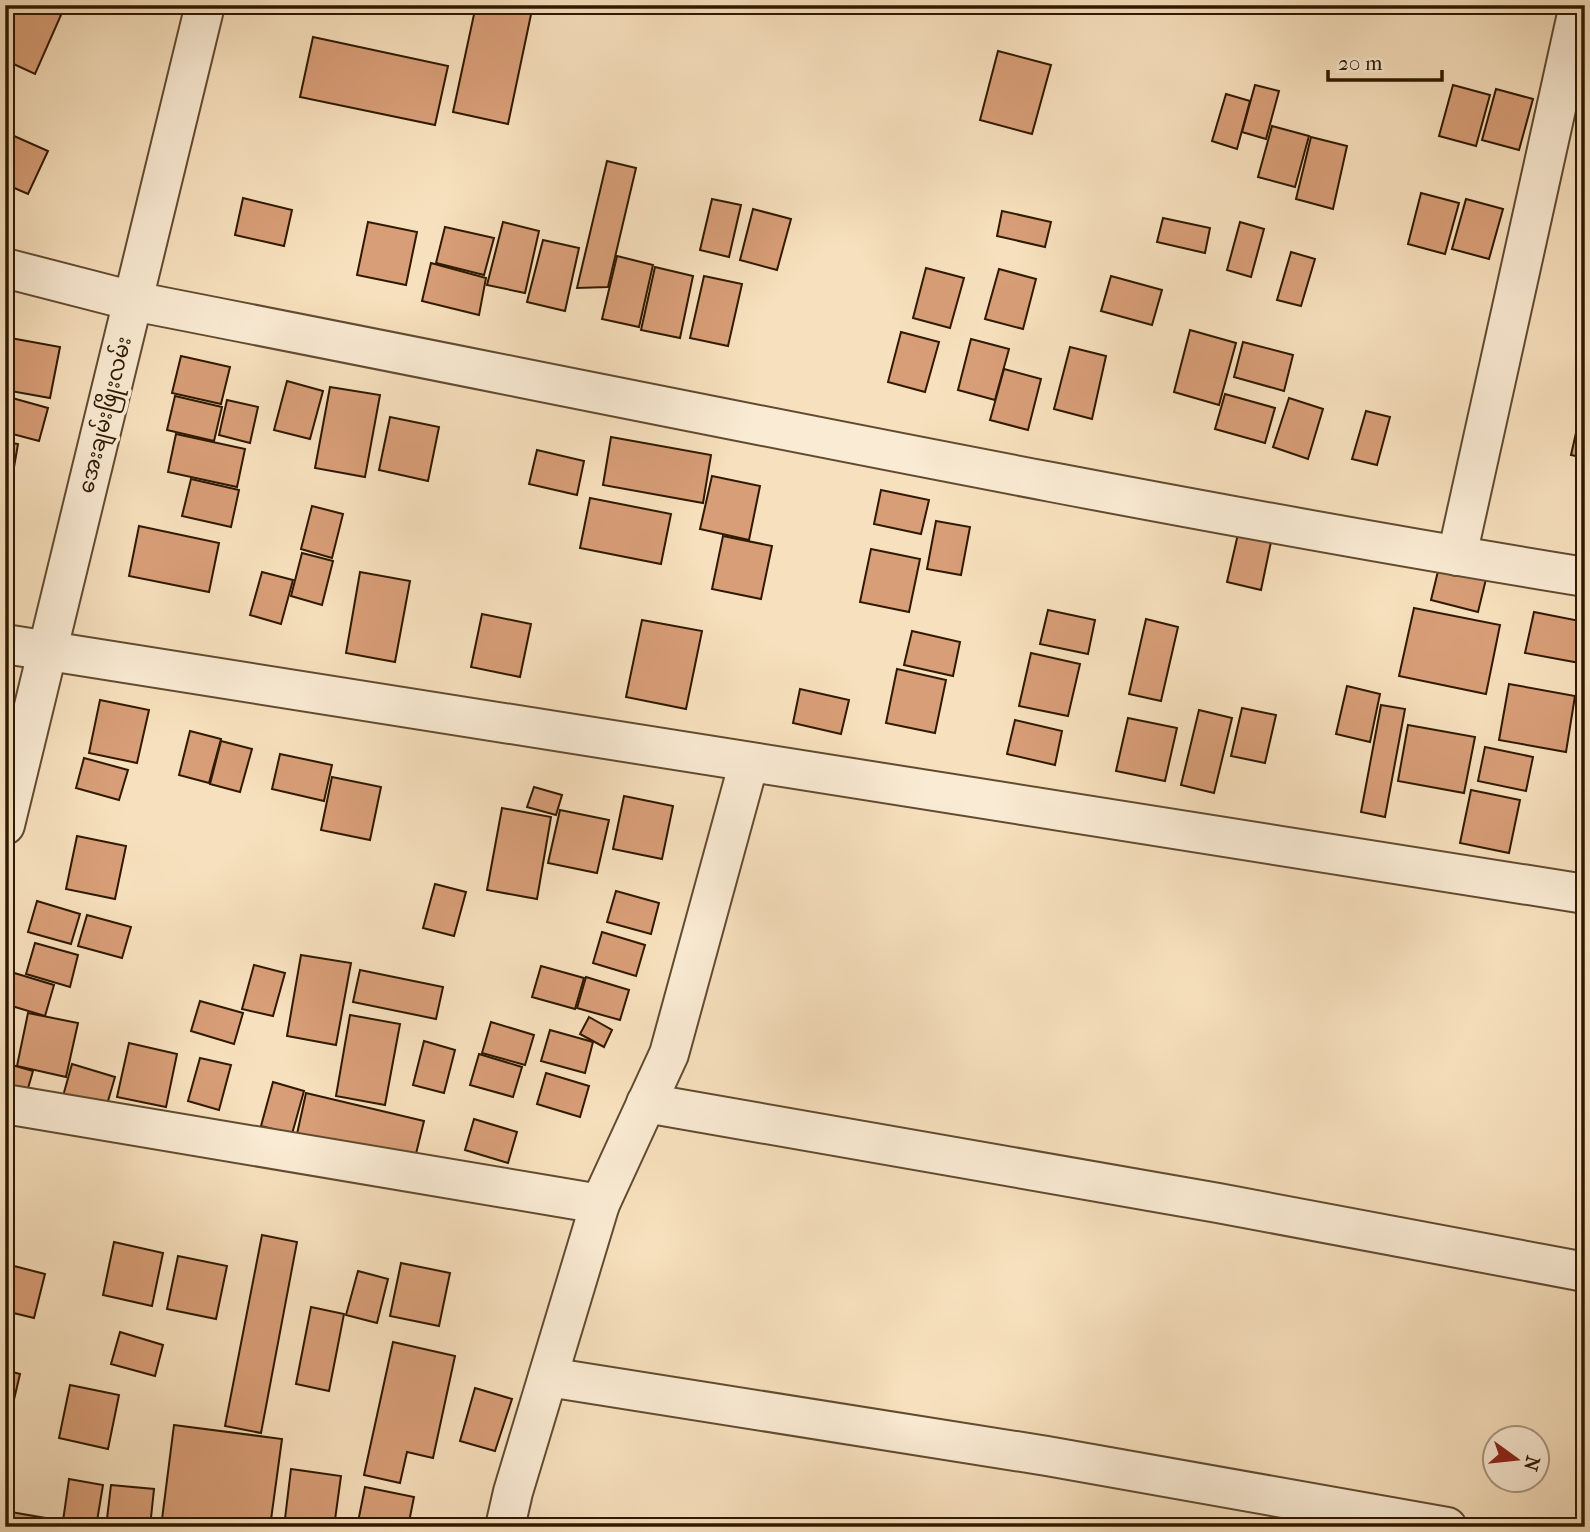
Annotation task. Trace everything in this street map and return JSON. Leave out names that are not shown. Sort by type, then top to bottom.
[{"type":"street","name":"အေးချမ်းဖြိုးလမ်း","points":[[5,825],[205,5]]},
{"type":"street","points":[[1457,556],[1579,5]]},
{"type":"street","points":[[5,268],[133,301],[952,463],[1347,538],[1585,577]]},
{"type":"street","points":[[5,644],[1585,894]]},
{"type":"street","points":[[505,1527],[513,1492],[600,1204],[669,1054],[749,762]]},
{"type":"street","points":[[646,1103],[1218,1203],[1585,1272]]},
{"type":"street","points":[[5,1104],[600,1204]]},
{"type":"street","points":[[548,1377],[1047,1456],[1447,1527]]},
{"type":"building","points":[[8,5],[39,5],[61,15],[35,74],[5,60],[5,12]]},
{"type":"building","points":[[476,5],[533,5],[508,124],[453,112]]},
{"type":"building","points":[[313,37],[448,66],[435,125],[300,97]]},
{"type":"building","points":[[998,51],[1051,65],[1032,134],[980,120]]},
{"type":"building","points":[[1255,85],[1279,91],[1266,139],[1242,132]]},
{"type":"building","points":[[1453,85],[1490,95],[1476,146],[1439,136]]},
{"type":"building","points":[[1496,89],[1533,99],[1519,150],[1482,140]]},
{"type":"building","points":[[1226,94],[1250,101],[1237,149],[1212,141]]},
{"type":"building","points":[[1272,126],[1309,136],[1295,187],[1258,177]]},
{"type":"building","points":[[5,132],[48,151],[28,194],[5,184]]},
{"type":"building","points":[[1311,137],[1347,146],[1333,209],[1296,199]]},
{"type":"building","points":[[607,161],[636,168],[608,287],[577,288]]},
{"type":"building","points":[[1421,193],[1459,203],[1445,254],[1408,244]]},
{"type":"building","points":[[243,198],[292,210],[284,246],[235,235]]},
{"type":"building","points":[[712,199],[741,205],[729,257],[700,250]]},
{"type":"building","points":[[1466,199],[1503,209],[1489,259],[1452,249]]},
{"type":"building","points":[[753,209],[791,219],[777,270],[740,260]]},
{"type":"building","points":[[1002,211],[1051,222],[1045,247],[997,236]]},
{"type":"building","points":[[1163,218],[1210,228],[1205,253],[1157,242]]},
{"type":"building","points":[[368,222],[417,232],[406,285],[357,275]]},
{"type":"building","points":[[503,222],[539,231],[525,293],[487,285]]},
{"type":"building","points":[[1240,222],[1264,229],[1251,277],[1227,270]]},
{"type":"building","points":[[445,227],[494,238],[484,275],[436,263]]},
{"type":"building","points":[[543,240],[579,248],[565,311],[527,302]]},
{"type":"building","points":[[1291,252],[1315,259],[1301,306],[1277,300]]},
{"type":"building","points":[[617,256],[653,265],[639,327],[602,319]]},
{"type":"building","points":[[431,263],[486,278],[479,315],[422,301]]},
{"type":"building","points":[[655,267],[693,276],[680,338],[641,330]]},
{"type":"building","points":[[926,268],[964,278],[950,328],[913,318]]},
{"type":"building","points":[[999,269],[1036,279],[1023,329],[985,319]]},
{"type":"building","points":[[704,276],[742,284],[728,346],[690,338]]},
{"type":"building","points":[[1111,276],[1162,290],[1152,325],[1101,311]]},
{"type":"building","points":[[1190,330],[1236,343],[1219,405],[1174,392]]},
{"type":"building","points":[[901,332],[939,342],[925,392],[888,382]]},
{"type":"building","points":[[5,337],[60,347],[50,398],[5,390]]},
{"type":"building","points":[[971,339],[1009,349],[995,400],[958,390]]},
{"type":"building","points":[[1243,342],[1293,355],[1284,391],[1234,377]]},
{"type":"building","points":[[1070,347],[1106,356],[1092,419],[1054,409]]},
{"type":"building","points":[[181,356],[230,367],[221,404],[172,393]]},
{"type":"building","points":[[1004,369],[1041,379],[1028,430],[990,420]]},
{"type":"building","points":[[287,381],[323,391],[310,439],[274,430]]},
{"type":"building","points":[[330,387],[380,395],[365,477],[315,468]]},
{"type":"building","points":[[1225,394],[1275,408],[1265,443],[1215,429]]},
{"type":"building","points":[[5,396],[48,408],[39,441],[5,432]]},
{"type":"building","points":[[175,396],[222,407],[214,441],[167,430]]},
{"type":"building","points":[[1289,398],[1323,409],[1308,459],[1273,447]]},
{"type":"building","points":[[227,400],[258,407],[250,443],[219,435]]},
{"type":"building","points":[[1366,411],[1390,417],[1377,465],[1352,459]]},
{"type":"building","points":[[390,417],[439,427],[428,481],[379,470]]},
{"type":"building","points":[[1578,424],[1585,425],[1585,458],[1571,455]]},
{"type":"building","points":[[176,434],[245,449],[237,487],[168,472]]},
{"type":"building","points":[[611,437],[711,455],[703,503],[603,485]]},
{"type":"building","points":[[5,442],[18,444],[9,496],[5,495]]},
{"type":"building","points":[[537,450],[584,461],[577,495],[529,484]]},
{"type":"building","points":[[712,476],[760,486],[749,540],[700,529]]},
{"type":"building","points":[[191,479],[239,490],[231,527],[182,516]]},
{"type":"building","points":[[881,490],[929,500],[921,534],[874,524]]},
{"type":"building","points":[[590,498],[671,514],[661,564],[580,548]]},
{"type":"building","points":[[312,506],[343,514],[332,558],[301,549]]},
{"type":"building","points":[[936,521],[970,527],[961,575],[927,569]]},
{"type":"building","points":[[139,526],[219,543],[209,592],[129,576]]},
{"type":"building","points":[[1238,534],[1271,542],[1261,590],[1227,582]]},
{"type":"building","points":[[723,536],[772,546],[761,599],[712,589]]},
{"type":"building","points":[[871,549],[920,559],[909,612],[860,602]]},
{"type":"building","points":[[302,553],[333,561],[322,605],[291,596]]},
{"type":"building","points":[[1439,567],[1486,579],[1478,612],[1431,600]]},
{"type":"building","points":[[262,572],[293,580],[281,624],[250,615]]},
{"type":"building","points":[[360,572],[410,581],[395,662],[346,653]]},
{"type":"building","points":[[1414,608],[1500,625],[1486,694],[1399,676]]},
{"type":"building","points":[[1048,610],[1095,620],[1088,654],[1040,644]]},
{"type":"building","points":[[1534,612],[1585,622],[1585,664],[1525,653]]},
{"type":"building","points":[[482,614],[531,624],[520,677],[471,667]]},
{"type":"building","points":[[1146,619],[1178,627],[1161,701],[1129,694]]},
{"type":"building","points":[[642,620],[702,631],[686,709],[626,697]]},
{"type":"building","points":[[912,631],[960,642],[953,676],[904,665]]},
{"type":"building","points":[[1031,653],[1080,664],[1068,716],[1019,706]]},
{"type":"building","points":[[897,669],[946,680],[935,733],[886,723]]},
{"type":"building","points":[[1509,684],[1575,696],[1566,752],[1499,740]]},
{"type":"building","points":[[1347,686],[1380,694],[1370,742],[1336,734]]},
{"type":"building","points":[[800,689],[849,700],[841,734],[793,723]]},
{"type":"building","points":[[100,700],[149,710],[137,763],[89,753]]},
{"type":"building","points":[[1381,705],[1405,709],[1385,817],[1361,812]]},
{"type":"building","points":[[1242,708],[1276,715],[1265,763],[1231,756]]},
{"type":"building","points":[[1199,710],[1232,718],[1214,793],[1181,785]]},
{"type":"building","points":[[1128,718],[1177,728],[1165,781],[1116,771]]},
{"type":"building","points":[[1015,720],[1062,731],[1055,765],[1007,754]]},
{"type":"building","points":[[1408,725],[1475,737],[1464,793],[1398,781]]},
{"type":"building","points":[[190,731],[221,739],[209,783],[179,775]]},
{"type":"building","points":[[221,741],[252,749],[240,792],[210,784]]},
{"type":"building","points":[[1485,747],[1533,757],[1526,791],[1478,781]]},
{"type":"building","points":[[280,754],[332,765],[324,801],[272,789]]},
{"type":"building","points":[[84,758],[128,770],[119,800],[76,788]]},
{"type":"building","points":[[332,777],[381,787],[370,840],[321,830]]},
{"type":"building","points":[[534,787],[562,795],[556,815],[527,807]]},
{"type":"building","points":[[1471,790],[1520,800],[1509,853],[1460,843]]},
{"type":"building","points":[[624,796],[673,806],[662,859],[613,849]]},
{"type":"building","points":[[502,808],[551,817],[537,899],[487,890]]},
{"type":"building","points":[[560,810],[609,820],[597,873],[548,863]]},
{"type":"building","points":[[77,836],[126,846],[115,899],[66,889]]},
{"type":"building","points":[[435,884],[466,892],[454,936],[423,928]]},
{"type":"building","points":[[616,891],[659,903],[651,934],[607,922]]},
{"type":"building","points":[[37,901],[80,914],[71,944],[28,932]]},
{"type":"building","points":[[87,915],[131,927],[122,958],[78,946]]},
{"type":"building","points":[[602,932],[645,945],[636,976],[593,963]]},
{"type":"building","points":[[35,943],[78,955],[70,987],[26,974]]},
{"type":"building","points":[[301,955],[351,963],[336,1045],[287,1036]]},
{"type":"building","points":[[254,965],[285,973],[273,1016],[242,1009]]},
{"type":"building","points":[[541,966],[584,978],[575,1009],[532,997]]},
{"type":"building","points":[[360,970],[443,987],[436,1019],[353,1002]]},
{"type":"building","points":[[11,972],[54,985],[45,1016],[5,1004],[5,991]]},
{"type":"building","points":[[586,977],[629,990],[620,1020],[577,1008]]},
{"type":"building","points":[[200,1001],[243,1013],[234,1044],[191,1031]]},
{"type":"building","points":[[28,1013],[78,1023],[66,1077],[17,1066]]},
{"type":"building","points":[[350,1015],[400,1024],[385,1105],[336,1096]]},
{"type":"building","points":[[589,1017],[612,1030],[604,1047],[580,1034]]},
{"type":"building","points":[[491,1022],[534,1035],[525,1065],[482,1053]]},
{"type":"building","points":[[550,1030],[593,1042],[585,1073],[541,1061]]},
{"type":"building","points":[[424,1041],[455,1050],[444,1093],[413,1085]]},
{"type":"building","points":[[129,1043],[177,1054],[166,1107],[117,1097]]},
{"type":"building","points":[[479,1054],[522,1067],[513,1097],[470,1085]]},
{"type":"building","points":[[200,1058],[231,1065],[219,1110],[188,1101]]},
{"type":"building","points":[[5,1063],[33,1071],[24,1102],[5,1097]]},
{"type":"building","points":[[72,1064],[115,1077],[106,1108],[63,1096]]},
{"type":"building","points":[[546,1073],[589,1086],[580,1117],[537,1104]]},
{"type":"building","points":[[273,1082],[304,1091],[292,1134],[261,1126]]},
{"type":"building","points":[[306,1093],[424,1121],[414,1162],[297,1134]]},
{"type":"building","points":[[474,1119],[517,1132],[508,1163],[465,1150]]},
{"type":"building","points":[[262,1235],[297,1242],[261,1433],[225,1426]]},
{"type":"building","points":[[114,1242],[163,1253],[152,1306],[103,1295]]},
{"type":"building","points":[[178,1256],[227,1266],[216,1319],[167,1309]]},
{"type":"building","points":[[401,1263],[450,1273],[439,1326],[390,1316]]},
{"type":"building","points":[[14,1266],[45,1274],[34,1318],[5,1311],[5,1300]]},
{"type":"building","points":[[358,1271],[388,1279],[377,1323],[346,1315]]},
{"type":"building","points":[[311,1307],[344,1314],[329,1391],[296,1384]]},
{"type":"building","points":[[120,1332],[163,1345],[155,1376],[111,1364]]},
{"type":"building","points":[[393,1342],[455,1356],[433,1458],[407,1452],[400,1483],[364,1475]]},
{"type":"building","points":[[5,1370],[20,1374],[5,1438]]},
{"type":"building","points":[[70,1385],[119,1395],[108,1449],[59,1438]]},
{"type":"building","points":[[475,1388],[512,1399],[495,1451],[460,1441]]},
{"type":"building","points":[[174,1425],[282,1439],[270,1527],[161,1527]]},
{"type":"building","points":[[291,1469],[341,1476],[334,1527],[284,1527]]},
{"type":"building","points":[[69,1479],[103,1485],[96,1527],[5,1527],[5,1511],[63,1521]]},
{"type":"building","points":[[111,1485],[154,1489],[150,1527],[106,1527]]},
{"type":"building","points":[[365,1487],[414,1497],[408,1527],[357,1527]]}]
